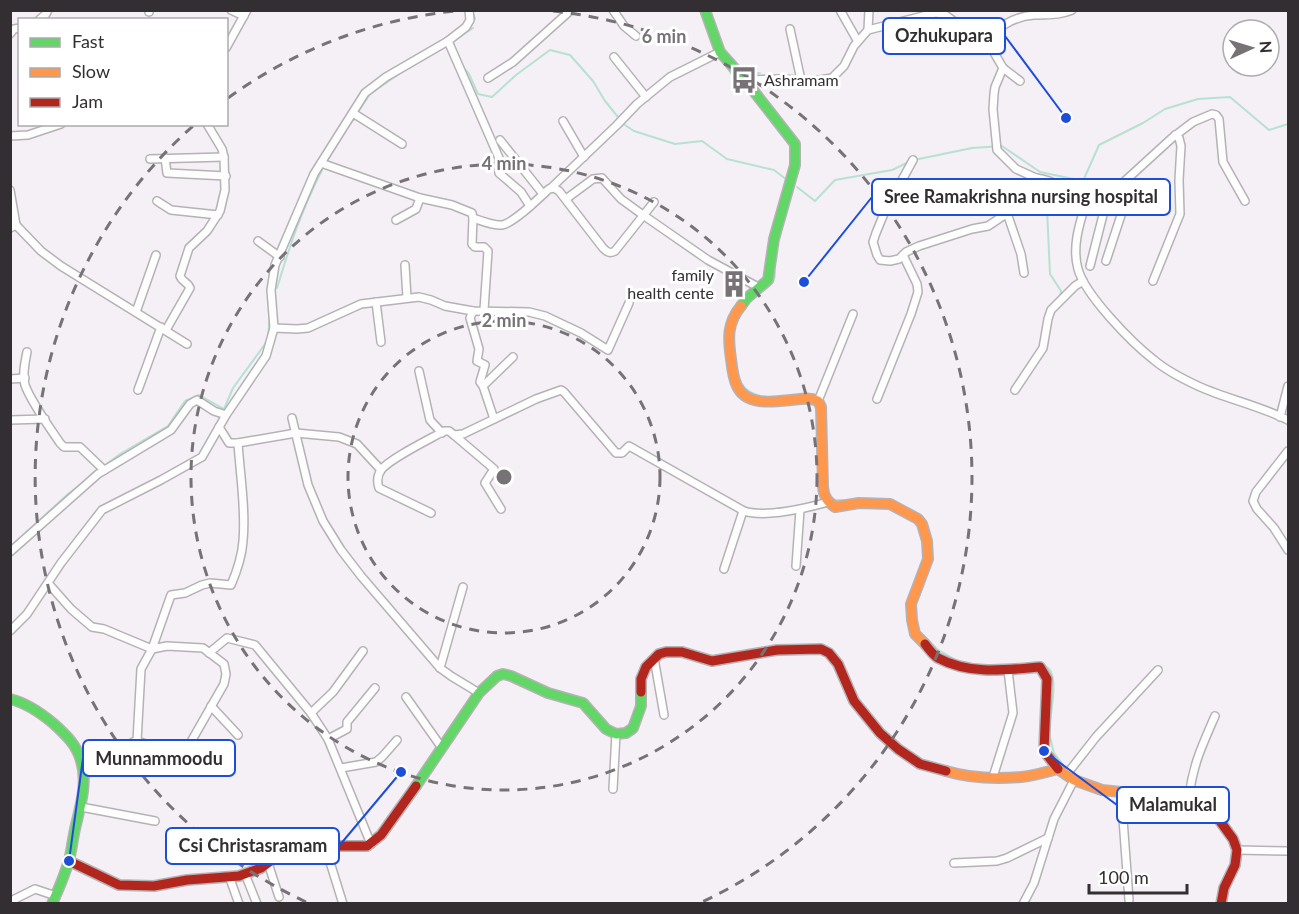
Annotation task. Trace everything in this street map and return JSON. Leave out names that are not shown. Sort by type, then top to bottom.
[{"type":"street","points":[[228,44],[246,13],[231,10]]},
{"type":"street","points":[[10,631],[27,614],[61,563],[102,510],[202,457],[226,415],[266,356],[274,328],[271,290],[275,265],[314,174],[365,93],[448,43],[468,24],[469,10]]},
{"type":"street","points":[[488,78],[513,62],[572,10]]},
{"type":"street","points":[[613,10],[624,27],[636,36]]},
{"type":"street","points":[[705,10],[720,52],[791,138],[795,144],[796,154],[795,165],[774,238],[770,275],[768,280],[758,287],[735,313],[730,327],[728,339],[737,387],[742,394],[752,400],[775,402],[812,398],[818,401],[821,407],[823,487],[828,502],[835,507],[859,503],[890,504],[918,519],[922,524],[927,541],[928,559],[911,604],[915,634],[936,657],[966,668],[991,671],[1040,667],[1047,679],[1044,751],[1058,769],[1070,777],[1102,790],[1150,792],[1200,798],[1212,810],[1233,839],[1237,850],[1235,865],[1224,888],[1221,903]]},
{"type":"street","points":[[840,10],[857,40]]},
{"type":"street","points":[[868,10],[868,30]]},
{"type":"street","points":[[984,43],[992,33],[1010,21],[1029,15],[1072,10]]},
{"type":"street","points":[[745,80],[814,81],[832,78],[844,66],[857,40],[868,30],[944,12],[992,49],[1003,68],[1020,81]]},
{"type":"street","points":[[790,29],[801,80]]},
{"type":"street","points":[[448,43],[499,158],[499,173],[521,192],[530,206]]},
{"type":"street","points":[[474,218],[504,225],[551,188],[670,77],[720,52]]},
{"type":"street","points":[[614,57],[646,97]]},
{"type":"street","points":[[1003,68],[994,94],[996,146],[1016,170],[1063,188],[1085,206]]},
{"type":"street","points":[[353,113],[402,144]]},
{"type":"street","points":[[1085,206],[1102,201],[1175,135],[1193,122],[1209,115],[1216,115],[1219,119],[1223,162],[1245,201]]},
{"type":"street","points":[[563,121],[584,157]]},
{"type":"street","points":[[10,136],[28,135],[57,126]]},
{"type":"street","points":[[138,390],[163,329],[190,288],[180,276],[189,248],[207,231],[218,215],[225,190],[226,176],[222,149],[208,126]]},
{"type":"street","points":[[1153,281],[1180,214],[1181,146],[1179,138],[1175,135]]},
{"type":"street","points":[[500,140],[543,194]]},
{"type":"street","points":[[150,159],[224,157]]},
{"type":"street","points":[[165,158],[167,173],[226,176]]},
{"type":"street","points":[[913,160],[885,211],[873,242],[880,260],[898,259],[919,246],[988,226],[1015,208],[1036,178]]},
{"type":"street","points":[[321,163],[420,198],[452,205],[472,213],[474,218],[472,244],[488,250],[484,310]]},
{"type":"street","points":[[566,199],[593,179],[603,178],[621,200],[643,216],[708,260],[758,287]]},
{"type":"street","points":[[551,188],[559,191],[609,253],[615,251],[654,202]]},
{"type":"street","points":[[1117,188],[1153,208]]},
{"type":"street","points":[[10,190],[13,226],[41,251],[188,344]]},
{"type":"street","points":[[1106,261],[1126,197],[1124,192]]},
{"type":"street","points":[[396,220],[416,209],[420,198]]},
{"type":"street","points":[[157,201],[171,210],[218,215]]},
{"type":"street","points":[[1090,266],[1104,211],[1102,201]]},
{"type":"street","points":[[1085,206],[1078,228],[1075,257],[1077,268],[1101,307],[1132,340],[1154,361],[1199,386],[1288,420]]},
{"type":"street","points":[[1007,213],[1021,254],[1024,273]]},
{"type":"street","points":[[258,241],[280,257]]},
{"type":"street","points":[[136,312],[156,255]]},
{"type":"street","points":[[877,399],[918,292],[917,284],[903,255]]},
{"type":"street","points":[[405,265],[407,298]]},
{"type":"street","points":[[1015,390],[1042,348],[1051,310],[1083,281]]},
{"type":"street","points":[[274,328],[308,328],[360,304],[419,297],[445,306],[473,310],[529,312],[545,316],[581,333],[608,350],[629,303]]},
{"type":"street","points":[[376,302],[381,342]]},
{"type":"street","points":[[473,310],[470,318],[478,349],[477,361],[485,365],[480,382],[494,419]]},
{"type":"street","points":[[818,401],[853,314]]},
{"type":"street","points":[[27,352],[26,385],[45,419],[64,447],[80,447],[102,468]]},
{"type":"street","points":[[483,386],[513,357]]},
{"type":"street","points":[[419,371],[430,420],[442,433]]},
{"type":"street","points":[[10,380],[25,378]]},
{"type":"street","points":[[1280,417],[1288,386]]},
{"type":"street","points":[[454,435],[463,434],[536,399],[561,390],[616,453],[622,453],[629,446],[743,511],[752,514],[800,510],[828,502]]},
{"type":"street","points":[[10,552],[102,468],[171,430],[190,404],[196,400],[226,415]]},
{"type":"street","points":[[292,418],[308,485],[323,521],[360,576],[440,668],[479,693]]},
{"type":"street","points":[[10,420],[45,419]]},
{"type":"street","points":[[219,427],[229,443],[296,433],[339,437],[357,444],[381,470]]},
{"type":"street","points":[[431,513],[381,490],[377,481],[381,470],[391,462],[444,431],[449,431],[494,469],[484,483],[501,509]]},
{"type":"street","points":[[137,741],[141,669],[152,649],[171,595],[185,593],[210,583],[231,585],[238,566],[243,541],[243,518],[238,443]]},
{"type":"street","points":[[1288,451],[1256,492],[1252,501],[1288,549]]},
{"type":"street","points":[[796,566],[800,510]]},
{"type":"street","points":[[724,569],[743,511]]},
{"type":"street","points":[[48,583],[70,609],[92,627],[104,629],[152,649],[167,646],[202,648],[224,664],[226,674],[224,684],[183,753],[175,754],[137,741],[85,775]]},
{"type":"street","points":[[440,668],[463,587]]},
{"type":"street","points":[[209,653],[227,638],[255,645],[311,713],[328,739],[371,844]]},
{"type":"street","points":[[69,861],[119,885],[154,886],[245,874],[261,868],[291,849],[325,846],[358,848],[371,844],[392,821],[479,693],[496,676],[503,674],[512,676],[548,693],[584,703],[606,729],[616,734],[626,733],[633,728],[641,706],[641,679],[646,667],[659,654],[666,652],[682,652],[712,661],[777,650],[821,649],[829,653],[838,664],[854,701],[880,733],[920,765],[956,774],[993,777],[1023,777],[1058,769]]},
{"type":"street","points":[[311,713],[333,692],[363,651]]},
{"type":"street","points":[[654,658],[664,715]]},
{"type":"street","points":[[993,777],[1013,713],[1008,670]]},
{"type":"street","points":[[1023,903],[1034,884],[1070,777],[1096,737],[1158,670]]},
{"type":"street","points":[[328,739],[347,729],[347,722],[375,688]]},
{"type":"street","points":[[406,697],[442,748]]},
{"type":"street","points":[[10,699],[26,704],[61,730],[74,745],[85,775],[81,807],[74,830],[69,861],[54,900],[35,889],[11,901]]},
{"type":"street","points":[[211,706],[238,735]]},
{"type":"street","points":[[1189,797],[1198,755],[1215,716]]},
{"type":"street","points":[[613,789],[616,734]]},
{"type":"street","points":[[341,768],[376,762],[397,740]]},
{"type":"street","points":[[1121,792],[1129,900]]},
{"type":"street","points":[[81,807],[155,821]]},
{"type":"street","points":[[954,863],[997,861],[1048,838]]},
{"type":"street","points":[[325,846],[342,901],[335,903]]},
{"type":"street","points":[[1237,850],[1288,851]]},
{"type":"street","points":[[268,864],[279,897]]},
{"type":"street","points":[[245,874],[257,903]]},
{"type":"street","points":[[229,876],[239,903]]},
{"type":"waterway","points":[[472,10],[475,19]]},
{"type":"waterway","points":[[700,10],[715,50]]},
{"type":"waterway","points":[[458,38],[473,28]]},
{"type":"waterway","points":[[462,66],[469,74],[478,94],[492,97],[516,75],[550,50],[570,55],[593,81],[618,117]]},
{"type":"waterway","points":[[719,57],[738,83],[741,83]]},
{"type":"waterway","points":[[358,112],[370,94],[409,67]]},
{"type":"waterway","points":[[745,75],[760,73]]},
{"type":"waterway","points":[[914,160],[972,148],[1002,146],[1040,172],[1083,181],[1099,145],[1165,109],[1198,99],[1230,97],[1269,130],[1288,124]]},
{"type":"waterway","points":[[327,161],[350,123],[355,119]]},
{"type":"waterway","points":[[625,125],[634,131],[675,144],[702,141],[727,159],[774,170],[787,180]]},
{"type":"waterway","points":[[797,187],[815,201],[835,180],[892,170],[909,162]]},
{"type":"waterway","points":[[277,288],[308,199],[322,170]]},
{"type":"waterway","points":[[1048,200],[1050,274],[1061,291],[1060,296],[1052,304]]},
{"type":"waterway","points":[[756,295],[773,281],[774,268]]},
{"type":"waterway","points":[[103,467],[120,454],[168,426],[185,401],[199,395],[224,409],[233,388],[268,340],[270,309]]},
{"type":"waterway","points":[[739,378],[749,391],[764,397]]},
{"type":"waterway","points":[[17,541],[89,478]]},
{"type":"waterway","points":[[829,496],[835,500],[852,500]]},
{"type":"waterway","points":[[915,606],[925,580]]},
{"type":"waterway","points":[[919,631],[937,649],[954,659]]},
{"type":"waterway","points":[[1042,665],[1048,668],[1053,681],[1050,722]]},
{"type":"waterway","points":[[1049,733],[1054,753],[1067,770]]},
{"type":"traffic: fast","points":[[705,10],[720,52],[795,144],[795,165],[774,239],[768,280],[741,306]]},
{"type":"traffic: fast","points":[[416,786],[479,693],[497,676],[503,674],[511,676],[548,693],[583,703],[606,729],[616,734],[626,733],[633,728],[641,706],[641,692]]},
{"type":"traffic: fast","points":[[10,699],[34,709],[62,732],[77,750],[83,769],[82,795],[70,856],[52,904]]},
{"type":"traffic: slow","points":[[741,306],[733,318],[729,337],[732,369],[737,386],[741,392],[753,400],[811,399],[818,401],[821,407],[823,487],[828,501],[835,507],[859,503],[890,504],[918,519],[922,524],[927,541],[928,559],[911,604],[915,634],[925,644]]},
{"type":"traffic: slow","points":[[946,771],[974,777],[1002,778],[1039,774],[1058,769],[1074,780],[1102,790],[1150,792],[1200,798],[1212,810]]},
{"type":"traffic: jam","points":[[925,644],[938,658],[963,667],[988,670],[1040,667],[1047,679],[1044,751],[1058,769]]},
{"type":"traffic: jam","points":[[641,692],[641,679],[646,667],[659,654],[666,652],[682,652],[712,661],[777,650],[821,649],[829,653],[838,664],[854,701],[880,733],[920,764],[946,771]]},
{"type":"traffic: jam","points":[[69,861],[119,885],[154,886],[187,880],[239,876],[261,868],[291,849],[367,846],[381,835],[416,786]]},
{"type":"traffic: jam","points":[[1212,810],[1233,839],[1237,850],[1235,865],[1224,888],[1221,904]]},
{"type":"place","name":"Ashramam","points":[[744,80]]},
{"type":"place","name":"Ozhukupara","points":[[1066,118]]},
{"type":"place","name":"Sree Ramakrishna nursing hospital","points":[[804,282]]},
{"type":"place","name":"family health cente","points":[[734,284]]},
{"type":"place","name":"Malamukal","points":[[1044,751]]},
{"type":"place","name":"Csi Christasramam","points":[[401,772]]},
{"type":"place","name":"Munnammoodu","points":[[69,861]]}]
